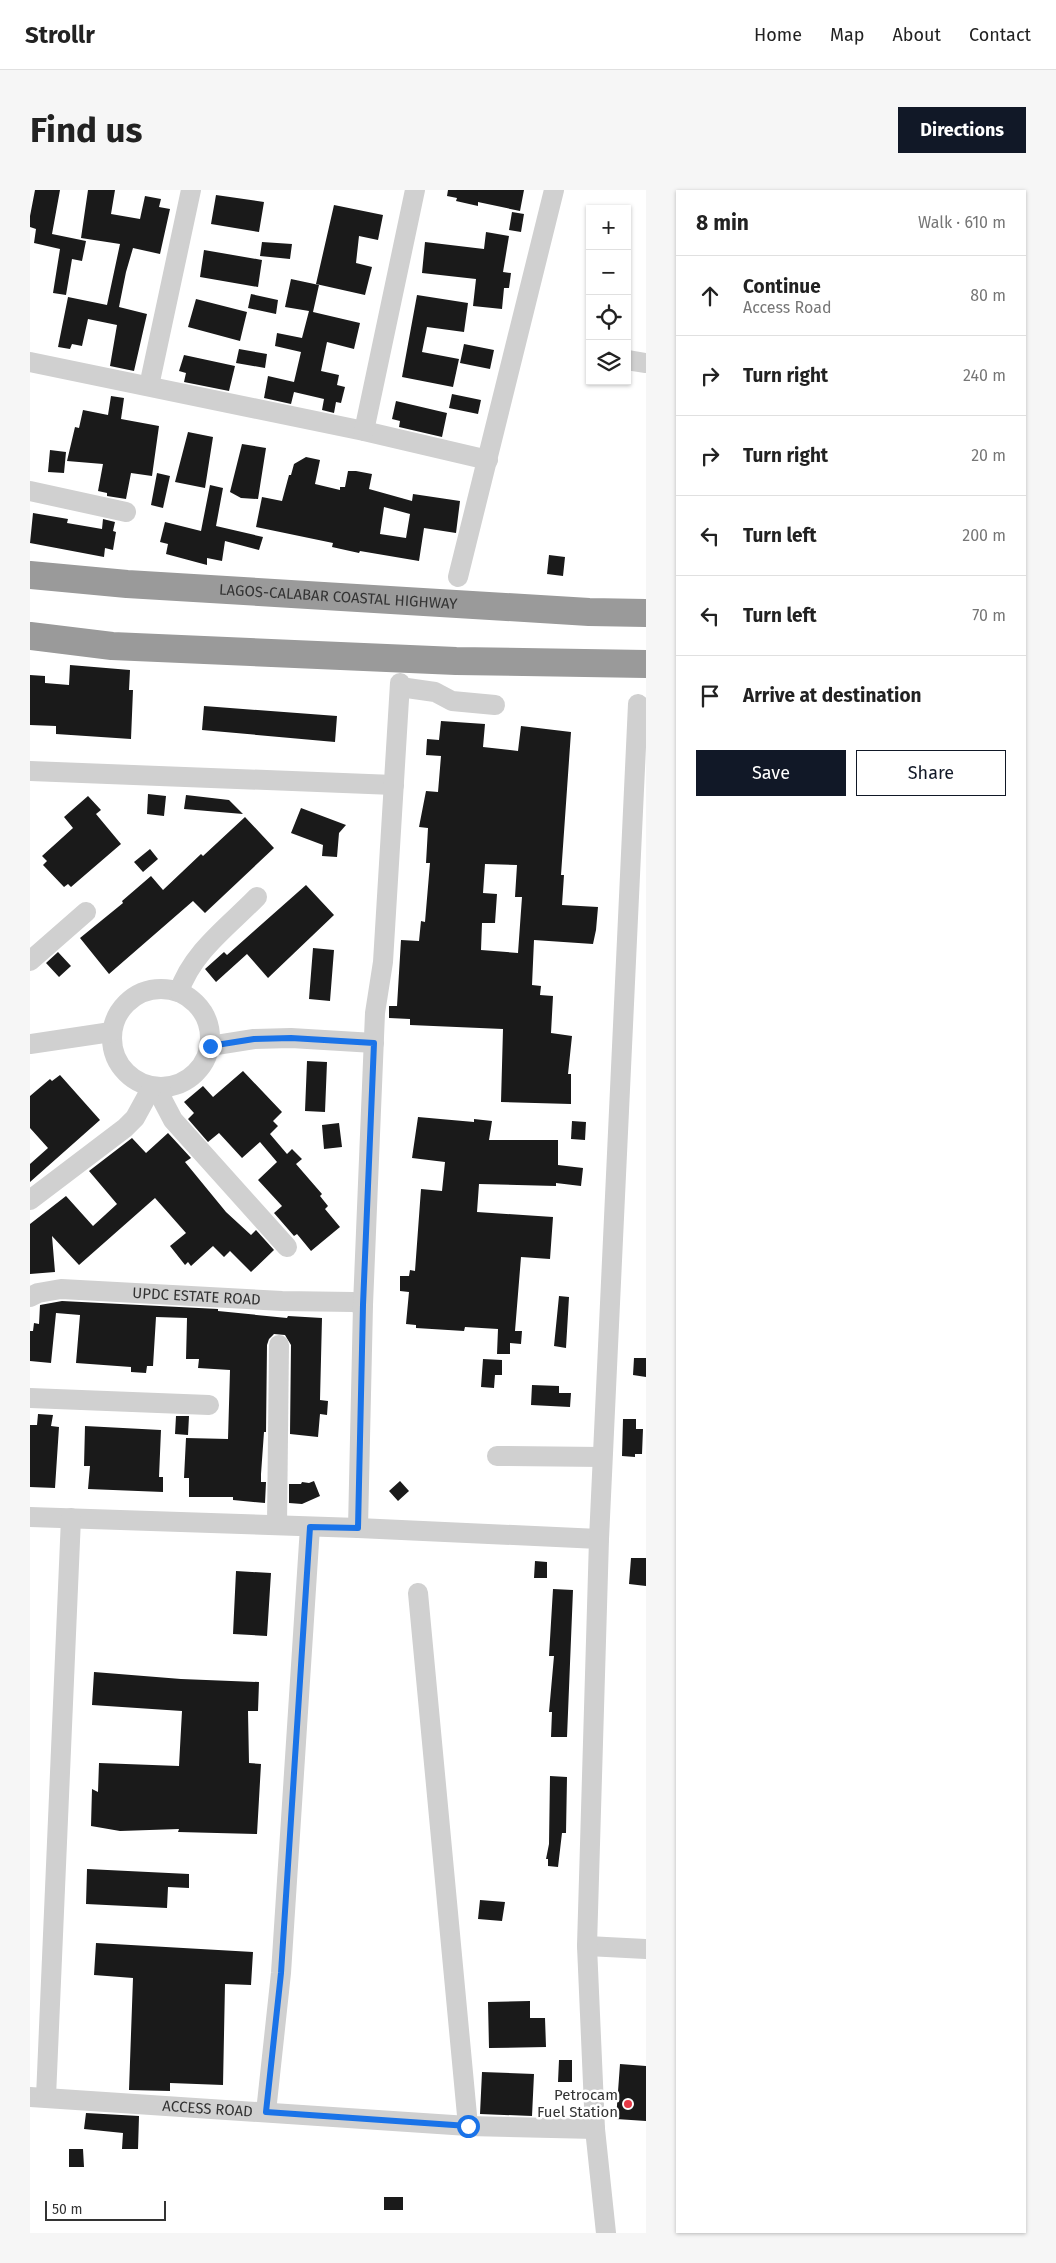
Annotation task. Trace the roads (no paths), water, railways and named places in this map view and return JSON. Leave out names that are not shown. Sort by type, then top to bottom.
[{"type":"highway","name":"LAGOS-CALABAR COASTAL HIGHWAY","points":[[33,574],[127,584],[560,610],[646,612]]},
{"type":"highway","points":[[30,636],[122,647],[456,661],[646,664]]},
{"type":"street","points":[[148,386],[191,190]]},
{"type":"street","points":[[364,431],[415,190]]},
{"type":"street","points":[[458,577],[554,190]]},
{"type":"street","points":[[631,361],[646,363]]},
{"type":"street","points":[[30,362],[364,431],[488,460]]},
{"type":"street","points":[[30,491],[126,512]]},
{"type":"street","points":[[358,1528],[363,1305],[375,1013],[383,962],[400,685],[435,692],[452,701],[495,704]]},
{"type":"street","points":[[606,2233],[595,2129],[587,1946],[602,1457],[639,820],[638,704]]},
{"type":"street","points":[[30,771],[394,785]]},
{"type":"street","points":[[179,992],[183,979],[198,955],[258,897]]},
{"type":"street","points":[[30,961],[86,912]]},
{"type":"street","points":[[162,988],[179,992],[194,1001],[204,1013],[210,1029],[210,1046],[205,1062],[194,1076],[178,1085],[156,1087],[143,1085],[128,1076],[117,1063],[112,1049],[111,1032],[116,1015],[127,1002],[144,991],[162,988]]},
{"type":"street","points":[[30,1044],[111,1032]]},
{"type":"street","points":[[210,1046],[254,1039],[282,1038],[374,1043]]},
{"type":"street","points":[[30,1200],[125,1128],[135,1118],[156,1087]]},
{"type":"street","points":[[156,1087],[173,1120],[287,1247]]},
{"type":"street","name":"UPDC ESTATE ROAD","points":[[30,1297],[38,1293],[61,1289],[282,1301],[352,1302],[363,1305]]},
{"type":"street","points":[[277,1525],[279,1345]]},
{"type":"street","points":[[30,1398],[209,1405]]},
{"type":"street","points":[[497,1456],[602,1457]]},
{"type":"street","points":[[30,1517],[358,1528],[599,1539]]},
{"type":"street","points":[[38,2097],[71,1518]]},
{"type":"street","points":[[266,2112],[281,1973],[310,1527]]},
{"type":"street","points":[[418,1593],[468,2126]]},
{"type":"street","points":[[587,1946],[646,1948]]},
{"type":"street","name":"ACCESS ROAD","points":[[38,2097],[468,2126],[595,2129]]},
{"type":"place","name":"Petrocam Fuel Station","points":[[628,2104]]}]
